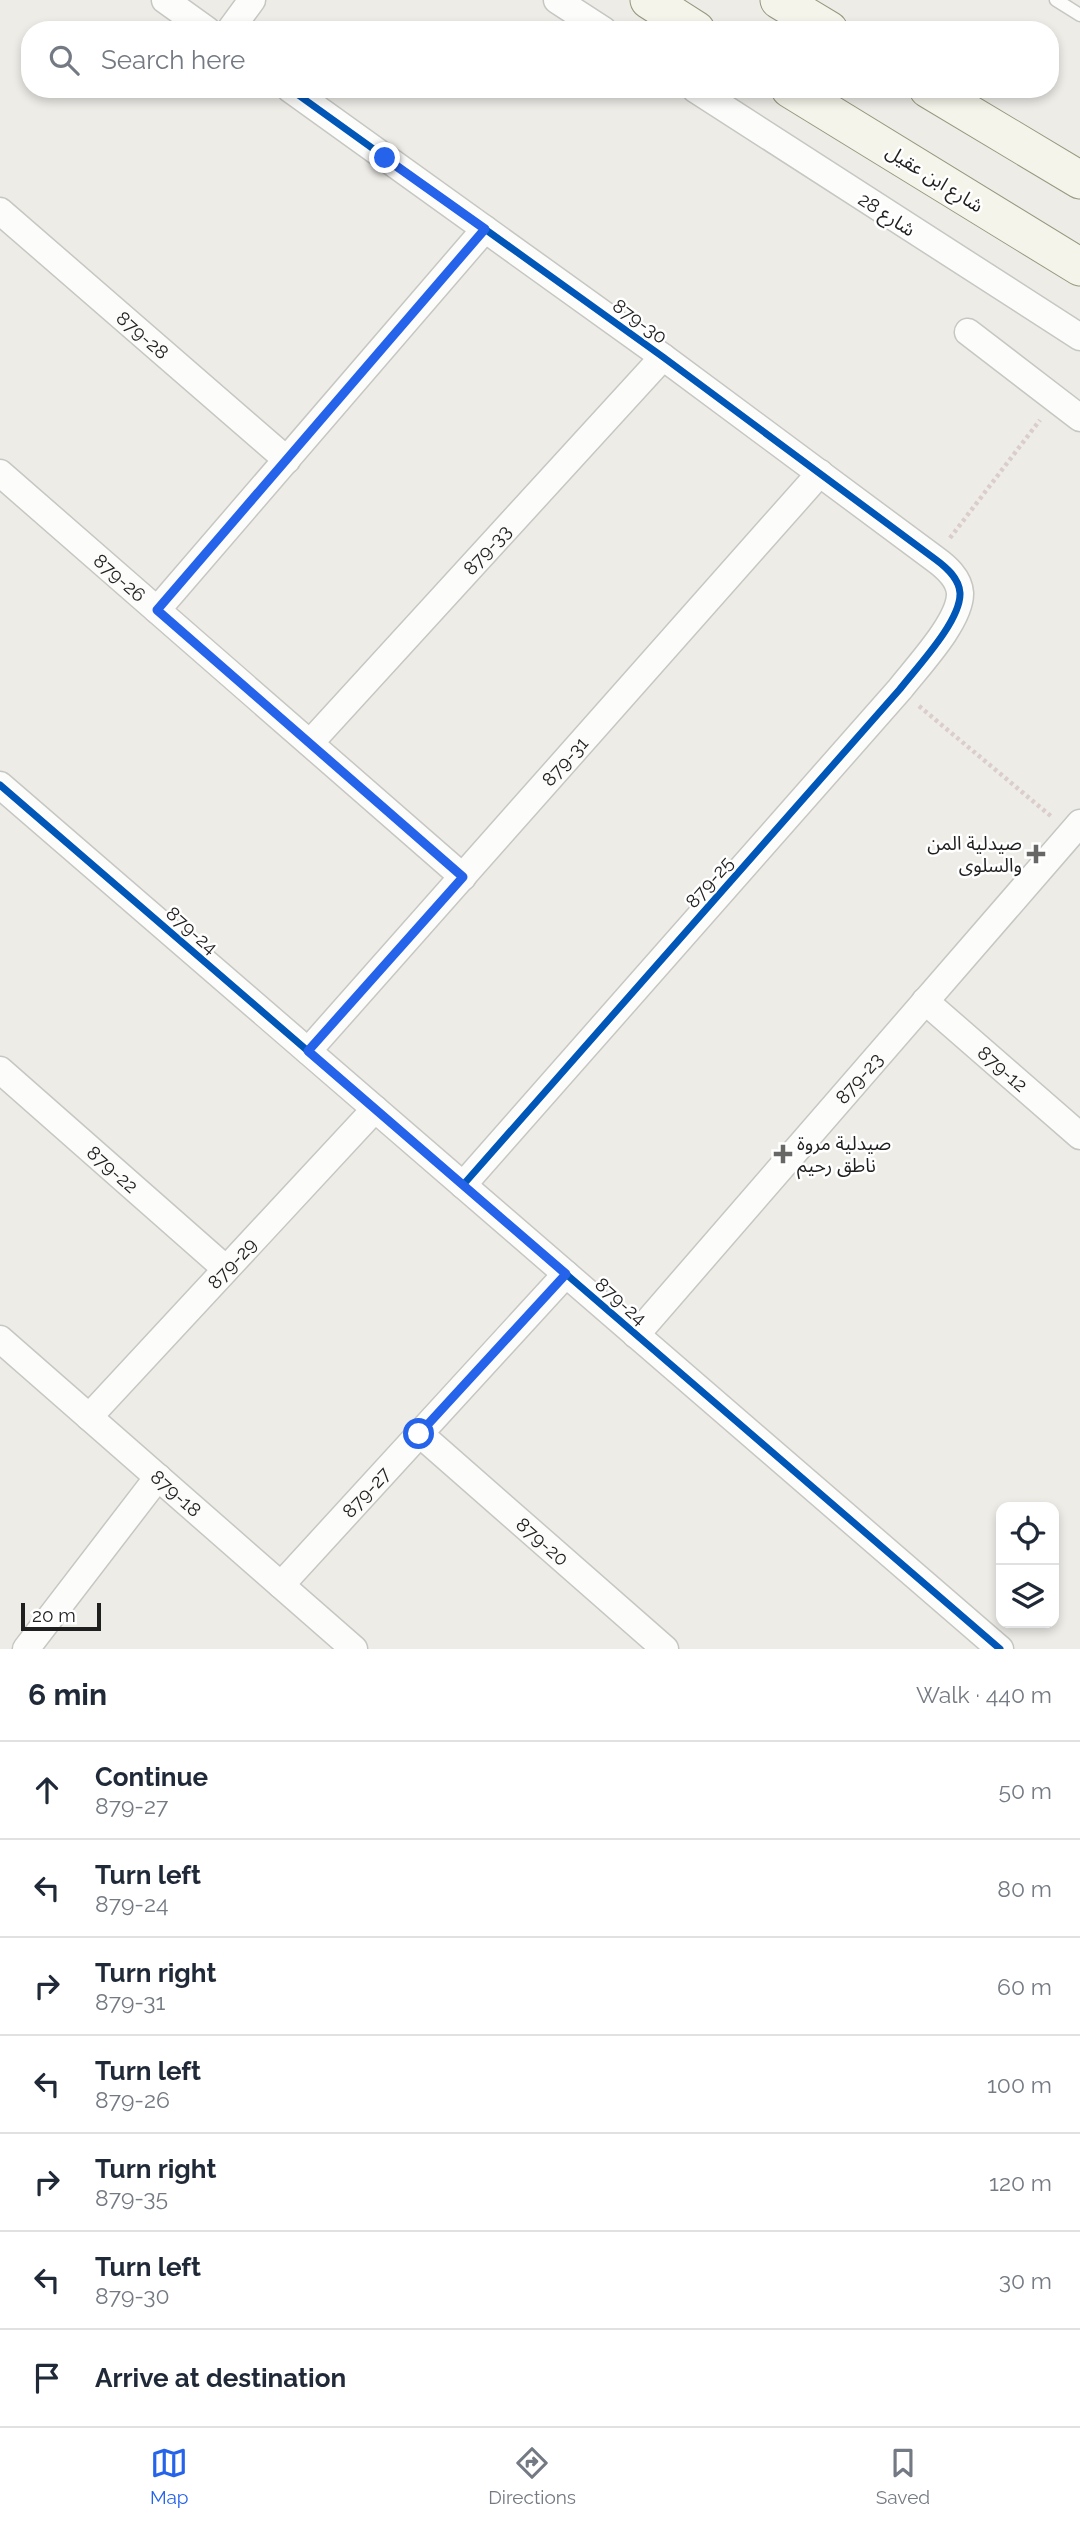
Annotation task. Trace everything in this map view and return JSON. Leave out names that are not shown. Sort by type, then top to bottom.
[{"type":"main road","points":[[649,0],[682,21]]},
{"type":"main road","points":[[779,0],[814,21]]},
{"type":"main road","name":"شارع ابن عقيل","points":[[805,98],[1080,267]]},
{"type":"main road","points":[[943,98],[1080,180]]},
{"type":"street","points":[[165,0],[194,21]]},
{"type":"street","points":[[236,21],[251,0]]},
{"type":"street","points":[[557,0],[589,21]]},
{"type":"street","name":"879-30","points":[[303,98],[663,357],[935,559],[950,571],[960,590]]},
{"type":"street","name":"شارع 28","points":[[709,98],[1080,337]]},
{"type":"street","name":"879-28","points":[[0,211],[287,460]]},
{"type":"street","points":[[157,610],[485,229]]},
{"type":"street","points":[[968,332],[1080,418]]},
{"type":"street","name":"879-33","points":[[310,743],[663,357]]},
{"type":"street","name":"879-26","points":[[0,473],[463,877]]},
{"type":"street","name":"879-31","points":[[308,1051],[820,473]]},
{"type":"street","name":"879-25","points":[[463,1185],[900,689],[951,622],[959,605],[960,590]]},
{"type":"street","name":"879-24","points":[[0,785],[1000,1649]]},
{"type":"street","name":"879-23","points":[[636,1335],[925,1001],[1077,832]]},
{"type":"street","name":"879-12","points":[[925,1001],[1080,1136]]},
{"type":"street","name":"879-22","points":[[0,1070],[226,1269]]},
{"type":"street","name":"879-29","points":[[89,1417],[374,1109]]},
{"type":"street","name":"879-27","points":[[281,1585],[566,1274]]},
{"type":"street","name":"879-18","points":[[0,1339],[354,1649]]},
{"type":"street","name":"879-20","points":[[419,1434],[665,1649]]},
{"type":"street","points":[[26,1649],[158,1477]]},
{"type":"lane","points":[[1056,0],[1080,15]]},
{"type":"path","points":[[935,559],[1056,400]]},
{"type":"path","points":[[900,689],[1077,832]]},
{"type":"cycle path","points":[[303,98],[663,357],[939,562],[955,578],[960,593],[946,630],[900,689],[463,1185]]},
{"type":"cycle path","points":[[0,785],[1000,1649]]},
{"type":"place","name":"صيدلية المن والسلوى","points":[[1036,854]]},
{"type":"place","name":"صيدلية مروة ناطق رحيم","points":[[783,1154]]},
{"type":"route","points":[[385,158],[485,229],[157,610],[463,877],[308,1051],[566,1274],[419,1434]]}]
